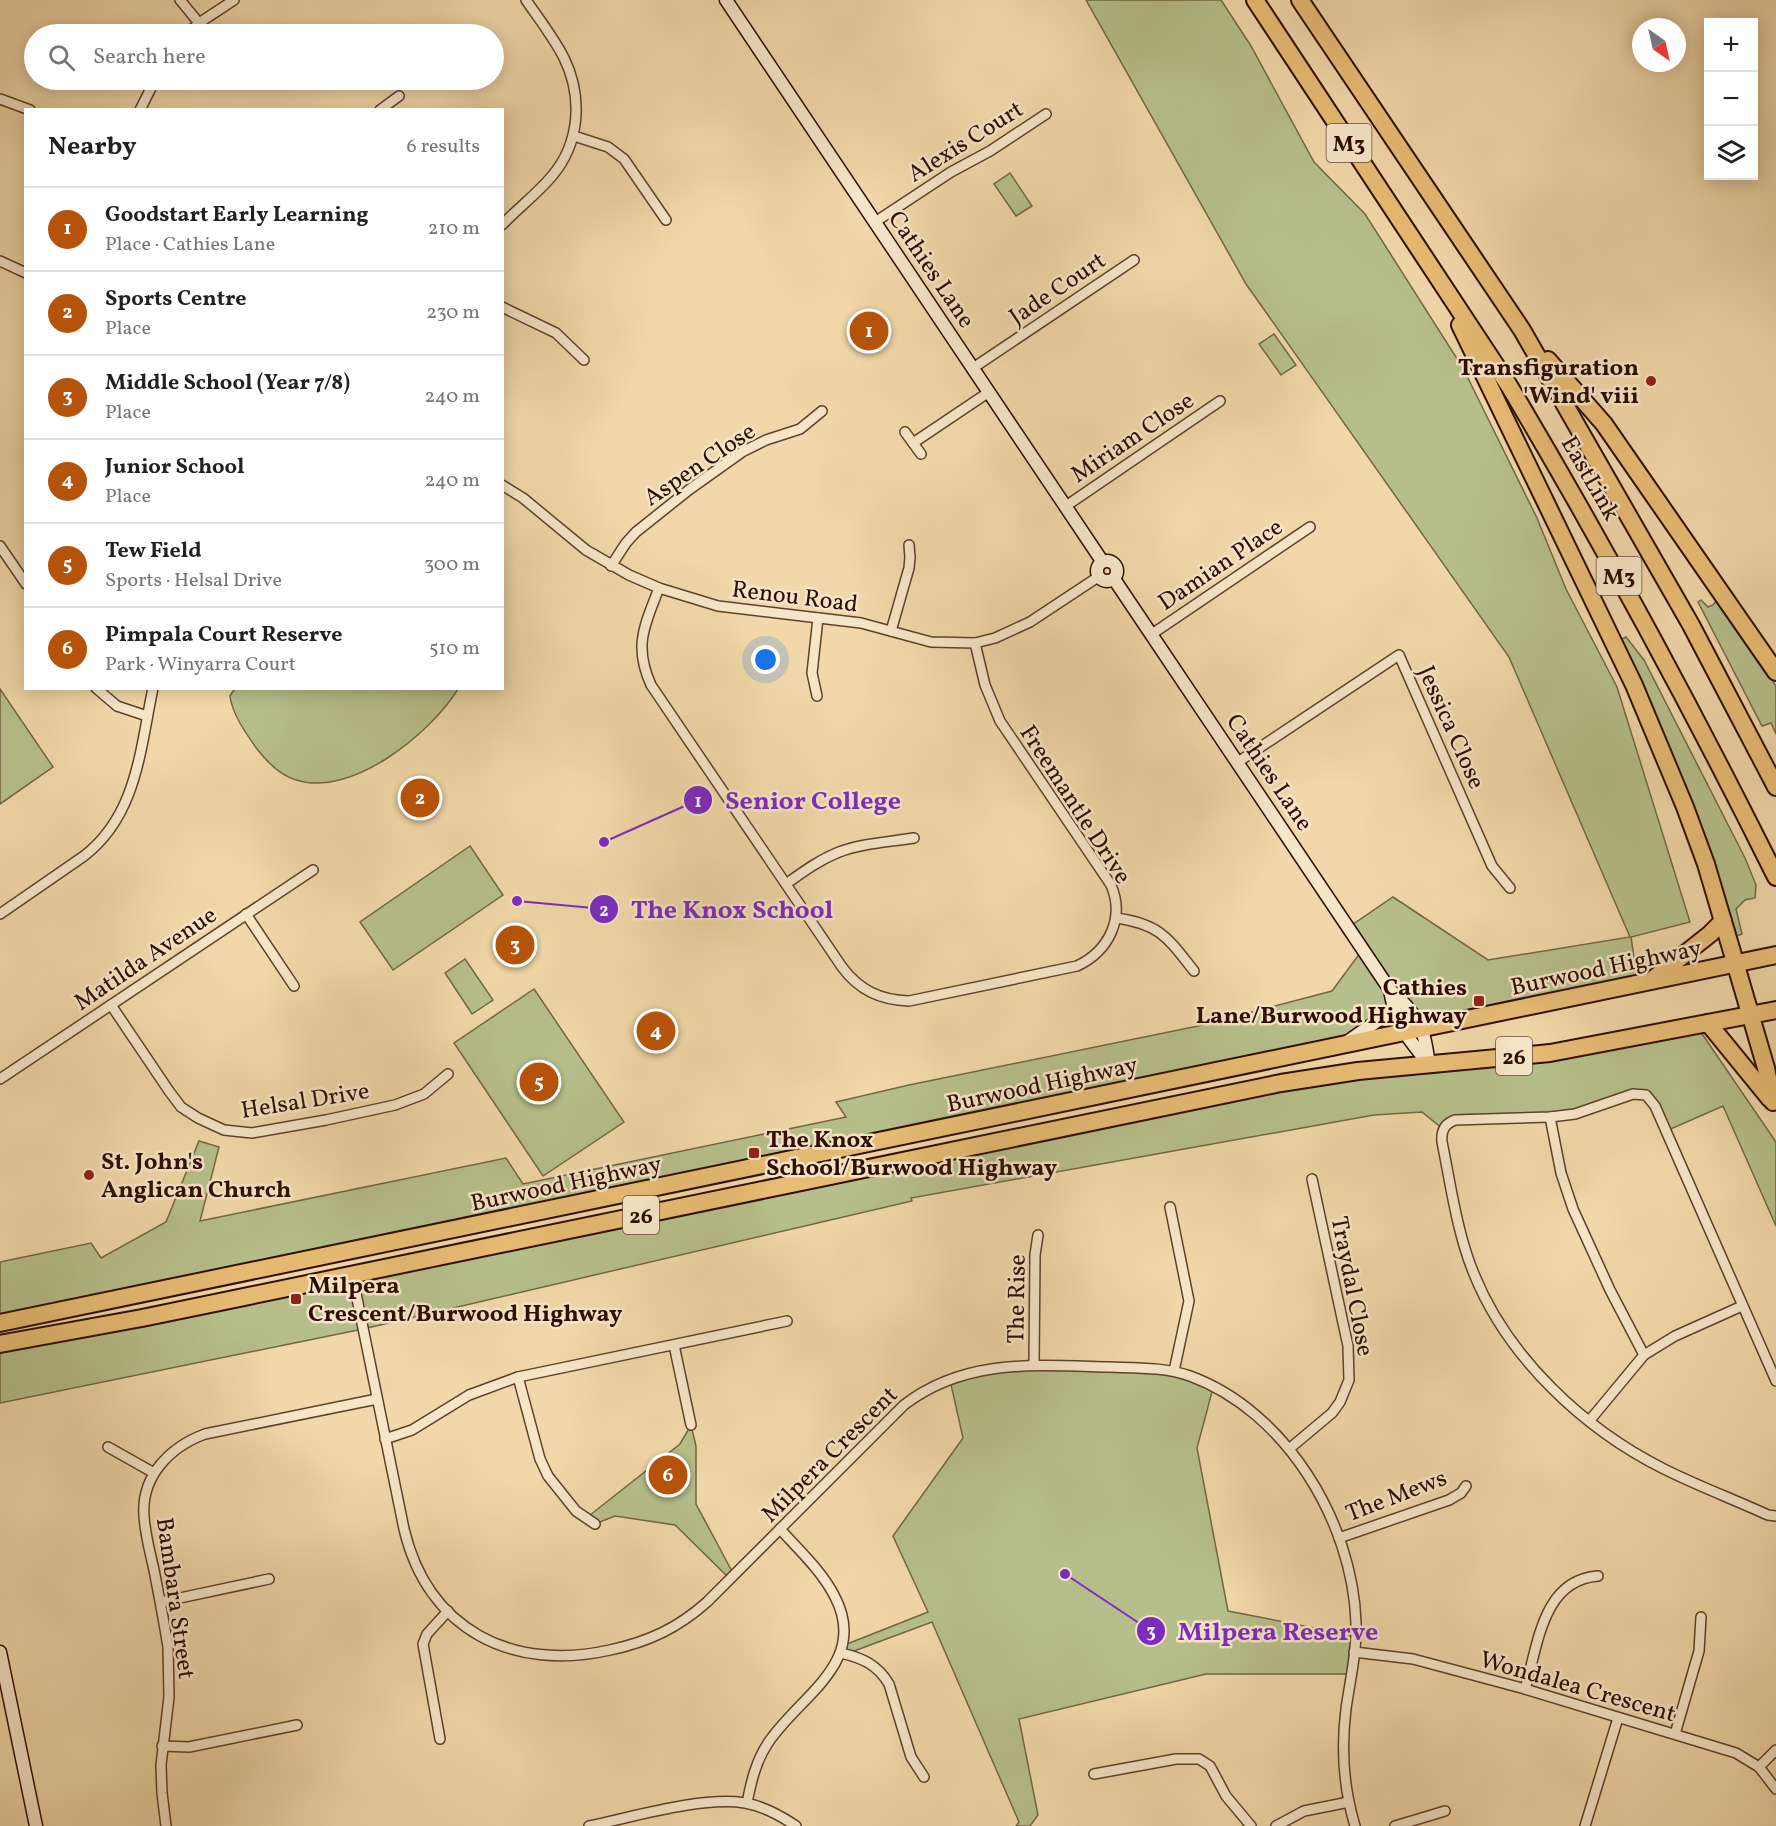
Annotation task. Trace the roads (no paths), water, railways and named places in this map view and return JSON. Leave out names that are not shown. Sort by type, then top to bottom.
[{"type":"highway","name":"EastLink","points":[[1255,0],[1508,384],[1604,549],[1776,877]]},
{"type":"highway","name":"EastLink","points":[[1300,0],[1522,330],[1685,615],[1776,786]]},
{"type":"highway","points":[[1442,286],[1471,351],[1634,685],[1684,807],[1706,864],[1775,1104]]},
{"type":"highway","points":[[1522,330],[1604,424],[1776,672]]},
{"type":"highway","points":[[1650,982],[1723,921]]},
{"type":"highway","name":"Burwood Highway","points":[[0,1323],[1776,955]]},
{"type":"highway","name":"Burwood Highway","points":[[0,1344],[142,1318],[1281,1083],[1358,1071],[1550,1053],[1776,1010]]},
{"type":"highway","points":[[1708,1023],[1775,1104]]},
{"type":"highway","points":[[1273,1060],[1281,1083]]},
{"type":"street","points":[[180,0],[199,23],[234,0]]},
{"type":"street","points":[[504,223],[552,176],[567,155],[574,136],[576,102],[568,68],[558,48],[526,0]]},
{"type":"street","name":"Cathies Lane","points":[[726,0],[1102,561]]},
{"type":"street","points":[[141,108],[150,90]]},
{"type":"street","points":[[383,108],[399,96]]},
{"type":"street","points":[[0,99],[25,108]]},
{"type":"street","name":"Alexis Court","points":[[876,222],[951,172],[990,151],[1046,114]]},
{"type":"street","points":[[574,136],[608,147],[624,159],[666,220]]},
{"type":"street","name":"Jade Court","points":[[973,368],[1134,260]]},
{"type":"street","points":[[0,261],[24,272]]},
{"type":"street","points":[[504,309],[556,333],[584,360]]},
{"type":"street","points":[[913,443],[989,392]]},
{"type":"street","name":"Miriam Close","points":[[1066,506],[1220,401]]},
{"type":"street","name":"Aspen Close","points":[[611,566],[636,532],[690,489],[751,447],[800,429],[822,411]]},
{"type":"street","points":[[905,432],[921,454]]},
{"type":"street","name":"Renou Road","points":[[504,486],[523,498],[577,543],[611,566],[659,588],[718,606],[861,623],[931,642],[975,643],[995,639],[1018,629],[1098,577]]},
{"type":"street","name":"Damian Place","points":[[1152,634],[1310,527]]},
{"type":"street","points":[[891,631],[909,568],[909,545]]},
{"type":"street","points":[[0,546],[24,581]]},
{"type":"street","points":[[1109,560],[1114,564],[1117,573],[1114,579],[1104,581],[1098,577],[1096,568],[1102,561],[1109,560]]},
{"type":"street","name":"Cathies Lane","points":[[1114,579],[1390,990],[1405,1004],[1422,1029],[1429,1064]]},
{"type":"street","name":"Freemantle Drive","points":[[659,588],[642,632],[642,654],[648,678],[850,978],[868,992],[897,1000],[909,1001],[1077,966],[1092,957],[1104,945],[1116,918],[1116,901],[1111,885],[996,712],[985,686],[975,643]]},
{"type":"street","points":[[817,696],[813,673],[818,618]]},
{"type":"street","name":"Jessica Close","points":[[1238,762],[1399,655],[1492,866],[1510,888]]},
{"type":"street","points":[[98,690],[117,706],[147,716]]},
{"type":"street","points":[[0,914],[96,847],[112,829],[131,791],[153,690]]},
{"type":"street","points":[[786,884],[839,852],[914,838]]},
{"type":"street","name":"Matilda Avenue","points":[[0,1079],[313,870]]},
{"type":"street","points":[[246,914],[294,986]]},
{"type":"street","points":[[1116,918],[1144,924],[1159,931],[1172,943],[1194,971]]},
{"type":"street","name":"Cathies Lane","points":[[1390,990],[1393,1010],[1404,1033],[1429,1064]]},
{"type":"street","name":"Helsal Drive","points":[[111,1005],[181,1107],[213,1126],[233,1131],[252,1133],[395,1105],[424,1094],[448,1074]]},
{"type":"street","points":[[1342,1046],[1393,1010]]},
{"type":"street","points":[[1776,1381],[1650,1098],[1642,1094],[1633,1094],[1580,1113],[1550,1117],[1455,1120],[1443,1129],[1442,1142],[1465,1250],[1485,1299],[1524,1359],[1560,1396],[1611,1436],[1663,1468],[1768,1515],[1776,1516]]},
{"type":"street","points":[[1550,1117],[1559,1163],[1573,1209],[1610,1290],[1644,1355]]},
{"type":"street","name":"Traydal Close","points":[[1289,1449],[1332,1413],[1344,1395],[1349,1380],[1348,1346],[1312,1179]]},
{"type":"street","points":[[1170,1206],[1190,1301],[1174,1371]]},
{"type":"street","name":"The Rise","points":[[1034,1365],[1035,1255],[1038,1235]]},
{"type":"street","name":"Milpera Crescent","points":[[352,1274],[376,1399],[411,1553],[422,1578],[447,1611],[480,1636],[525,1653],[565,1657],[595,1653],[629,1646],[671,1630],[696,1612],[898,1410],[917,1395],[944,1382],[974,1372],[1034,1365],[1174,1371],[1205,1382],[1230,1397],[1261,1421],[1289,1449],[1315,1486],[1339,1538],[1353,1595],[1356,1622],[1344,1738],[1348,1802],[1355,1826]]},
{"type":"street","points":[[1590,1420],[1644,1355],[1683,1332],[1742,1306]]},
{"type":"street","points":[[385,1439],[412,1430],[469,1395],[518,1377],[787,1322]]},
{"type":"street","points":[[674,1345],[691,1425]]},
{"type":"street","points":[[518,1377],[540,1460],[548,1476],[576,1511],[595,1524]]},
{"type":"street","name":"Bambara Street","points":[[166,1826],[161,1779],[162,1746],[170,1676],[168,1647],[144,1515],[149,1483],[154,1473],[172,1452],[186,1442],[205,1434],[376,1399]]},
{"type":"street","points":[[108,1447],[154,1473]]},
{"type":"street","name":"The Mews","points":[[1339,1538],[1449,1500],[1461,1493],[1466,1486]]},
{"type":"street","points":[[747,1803],[756,1766],[768,1744],[777,1731],[825,1679],[841,1653],[843,1624],[835,1596],[823,1578],[780,1529]]},
{"type":"street","points":[[1525,1689],[1547,1616],[1557,1597],[1565,1588],[1579,1579],[1598,1576]]},
{"type":"street","points":[[160,1602],[269,1579]]},
{"type":"street","points":[[440,1739],[423,1644],[427,1634],[447,1611]]},
{"type":"street","points":[[1675,1734],[1700,1651],[1701,1617]]},
{"type":"street","points":[[0,1652],[36,1826]]},
{"type":"street","points":[[841,1653],[871,1663],[889,1683],[911,1757],[924,1777]]},
{"type":"street","name":"Wondalea Crescent","points":[[1354,1653],[1413,1659],[1525,1689],[1675,1734],[1736,1754],[1759,1767],[1776,1790]]},
{"type":"street","points":[[1585,1826],[1618,1718]]},
{"type":"street","points":[[162,1746],[189,1747],[297,1725]]},
{"type":"street","points":[[1759,1767],[1776,1750]]},
{"type":"street","points":[[1094,1774],[1176,1759],[1199,1759],[1209,1766],[1231,1803],[1251,1826]]},
{"type":"street","points":[[589,1826],[698,1804],[721,1802],[747,1803],[768,1810],[796,1826]]},
{"type":"street","points":[[1276,1826],[1304,1811],[1348,1802]]},
{"type":"street","points":[[1395,1826],[1445,1811]]},
{"type":"place","name":"Goodstart Early Learning","points":[[869,331]]},
{"type":"place","name":"Transfiguration 'Wind' viii","points":[[1651,381]]},
{"type":"place","name":"Sports Centre","points":[[420,798]]},
{"type":"place","name":"Senior College","points":[[604,842]]},
{"type":"place","name":"The Knox School","points":[[517,901]]},
{"type":"place","name":"Middle School (Year 7/8)","points":[[515,945]]},
{"type":"place","name":"Cathies Lane/Burwood Highway","points":[[1479,1001]]},
{"type":"place","name":"Junior School","points":[[656,1031]]},
{"type":"place","name":"Tew Field","points":[[539,1082]]},
{"type":"place","name":"The Knox School/Burwood Highway","points":[[754,1153]]},
{"type":"place","name":"St. John's Anglican Church","points":[[89,1175]]},
{"type":"place","name":"Milpera Crescent/Burwood Highway","points":[[296,1299]]},
{"type":"place","name":"Pimpala Court Reserve","points":[[668,1475]]},
{"type":"place","name":"Milpera Reserve","points":[[1065,1574]]}]
